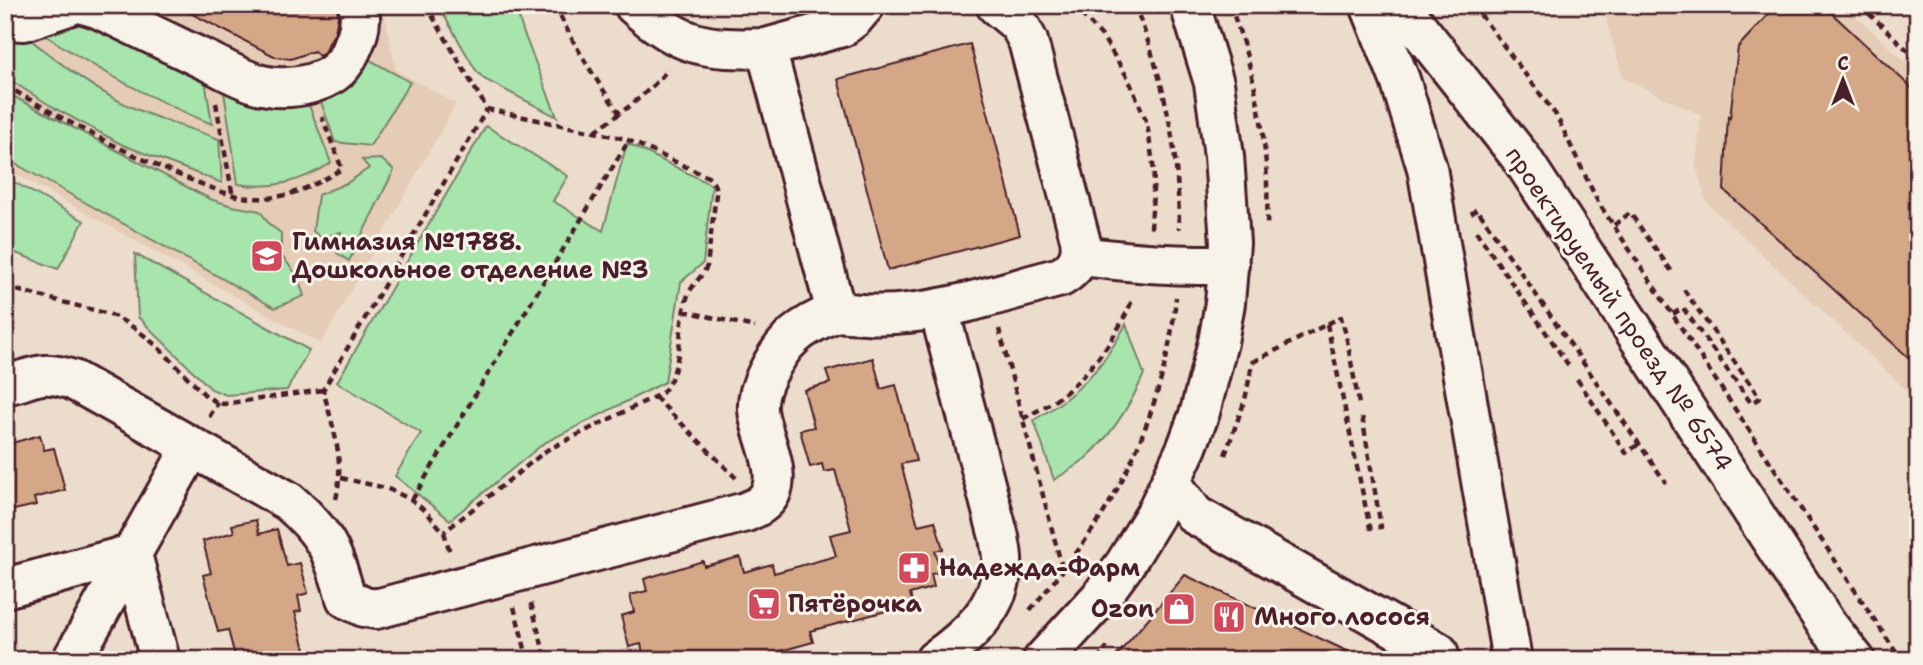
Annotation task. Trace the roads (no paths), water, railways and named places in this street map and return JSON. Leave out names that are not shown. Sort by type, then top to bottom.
[{"type":"main road","points":[[5,20],[24,21],[71,5]]},
{"type":"main road","points":[[87,5],[236,76],[278,87],[308,84],[334,73],[346,61],[359,33],[358,5]]},
{"type":"main road","points":[[634,5],[669,33],[710,48],[732,49],[766,48],[842,27],[865,5]]},
{"type":"main road","points":[[5,385],[46,374],[73,380],[288,501],[325,540],[336,561],[346,598],[364,607],[376,609],[389,606],[746,512],[762,504],[774,485],[774,472],[758,409],[762,386],[776,355],[792,336],[813,321],[836,312],[888,315],[939,309],[1061,277],[1071,271],[1080,256],[1082,247],[1028,41],[1018,24],[996,5]]},
{"type":"main road","points":[[1044,660],[1100,598],[1155,515],[1195,424],[1209,379],[1225,303],[1230,243],[1224,156],[1214,83],[1189,5]]},
{"type":"main road","points":[[1370,5],[1399,80],[1427,168],[1512,660]]},
{"type":"main road","name":"проектируемый проезд № 6574","points":[[1400,5],[1522,159],[1825,622],[1856,660]]},
{"type":"main road","points":[[766,48],[836,312]]},
{"type":"main road","points":[[1080,256],[1162,264],[1229,264]]},
{"type":"main road","points":[[935,660],[987,613],[998,590],[1002,564],[999,537],[939,309]]},
{"type":"main road","points":[[72,660],[192,447]]},
{"type":"main road","points":[[1171,483],[1195,515],[1438,652],[1440,660]]},
{"type":"main road","points":[[5,588],[132,554]]},
{"type":"main road","points":[[132,554],[160,660]]},
{"type":"main road","name":"проектируемый проезд № 6574","points":[[1825,622],[1842,660]]},
{"type":"place","name":"Гимназия №1788. Дошкольное отделение №3","points":[[267,256]]},
{"type":"place","name":"Надежда-Фарм","points":[[914,568]]},
{"type":"place","name":"Пятёрочка","points":[[764,604]]},
{"type":"place","name":"Ozon","points":[[1179,609]]},
{"type":"place","name":"Много лосося","points":[[1229,617]]}]
